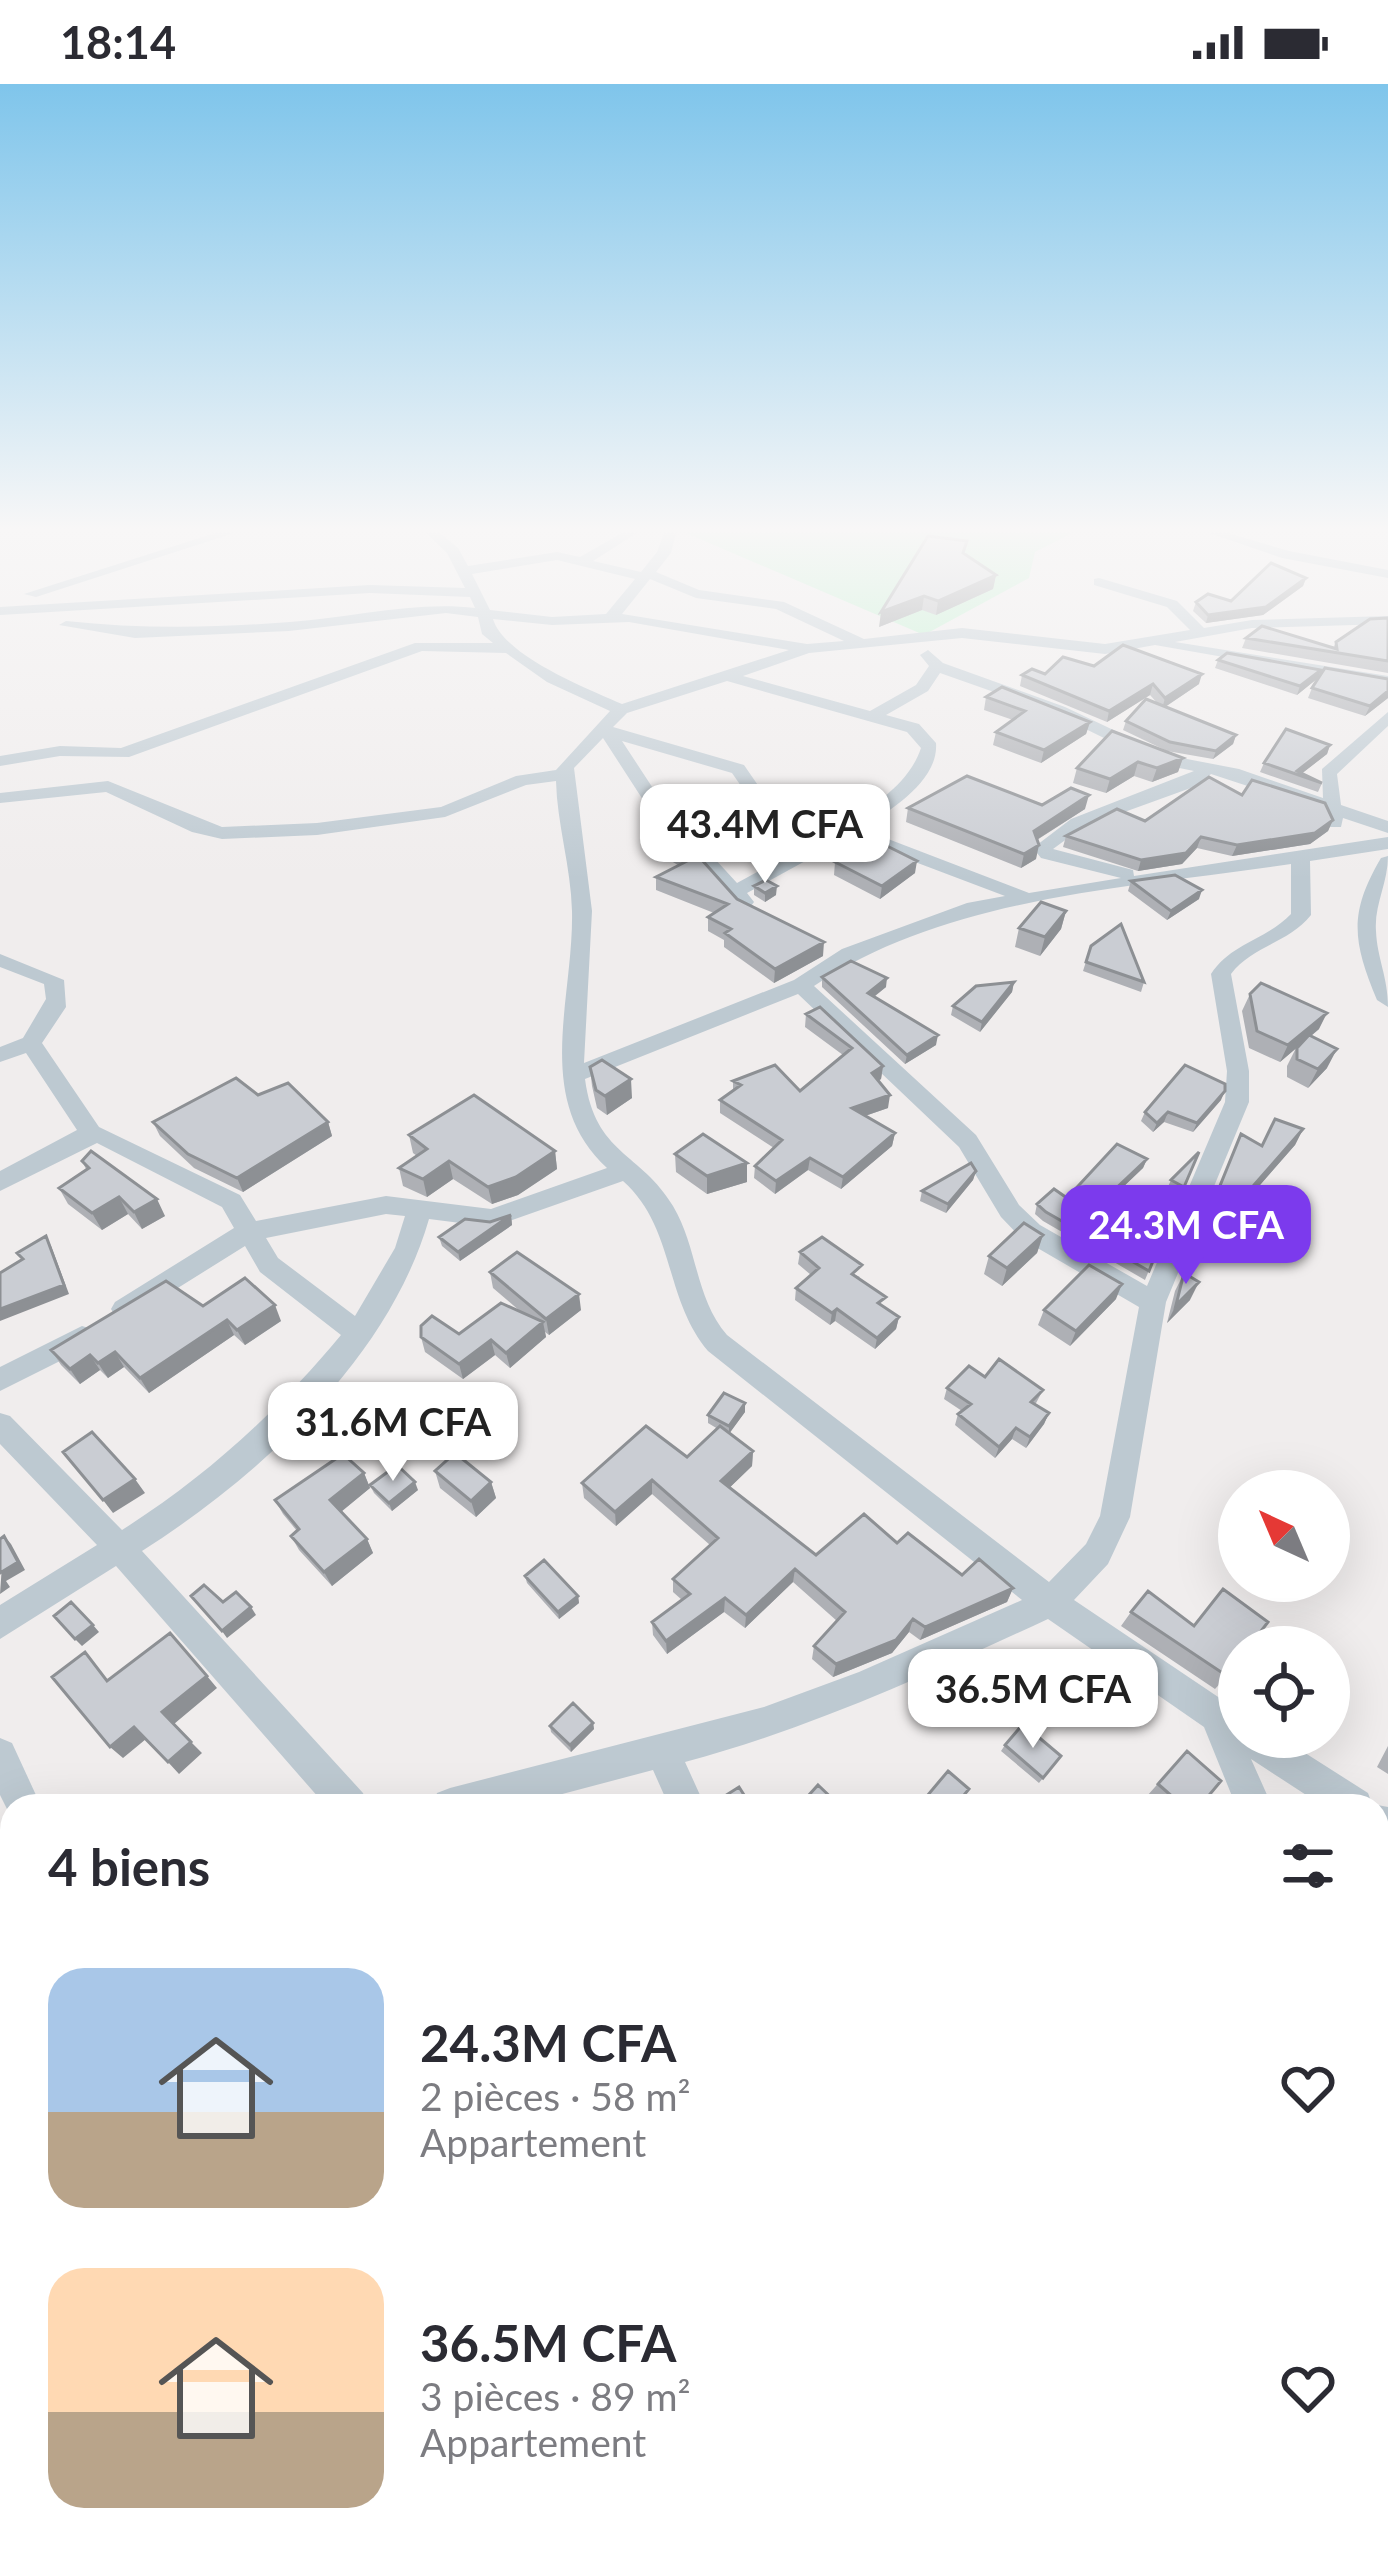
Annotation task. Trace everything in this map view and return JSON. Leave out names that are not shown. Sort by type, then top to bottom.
[{"type":"street","points":[[0,761],[60,752],[123,753],[413,649]]},
{"type":"street","points":[[511,649],[610,722],[738,769],[765,808],[786,821],[848,831],[1023,896]]},
{"type":"street","points":[[814,649],[733,678],[664,692],[610,722],[570,757],[565,774],[583,914],[580,984],[568,1052],[584,1124],[654,1197],[672,1228],[678,1265],[709,1333],[863,1460],[1051,1602],[1218,1717]]},
{"type":"street","points":[[921,649],[937,666],[1059,710],[1161,759],[1208,768],[1388,827]]},
{"type":"street","points":[[1190,649],[1388,681]]},
{"type":"street","points":[[873,716],[922,688],[937,666]]},
{"type":"street","points":[[733,678],[913,728],[930,747],[930,760],[848,831],[735,892]]},
{"type":"street","points":[[1342,849],[1328,773],[1388,717]]},
{"type":"street","points":[[610,722],[653,802],[735,892],[765,917]]},
{"type":"street","points":[[108,786],[123,753]]},
{"type":"street","points":[[1147,880],[1048,854],[1042,848],[1077,823],[1192,781],[1208,768]]},
{"type":"street","points":[[0,798],[108,786],[199,828],[246,832],[317,829],[445,812],[522,780],[565,774]]},
{"type":"street","points":[[571,1077],[802,985],[839,948],[974,907],[1388,843]]},
{"type":"street","points":[[497,1794],[764,1724],[866,1686],[1051,1602],[1096,1554],[1115,1517],[1153,1302],[1237,1102],[1238,1071],[1221,974],[1228,960],[1284,934],[1301,915],[1300,857]]},
{"type":"street","points":[[1388,862],[1365,911],[1366,949],[1388,1000]]},
{"type":"street","points":[[1365,911],[1388,916]]},
{"type":"street","points":[[0,960],[39,971],[53,980],[60,997],[31,1043],[0,1055]]},
{"type":"street","points":[[802,985],[968,1141],[1010,1211],[1031,1232],[1153,1302]]},
{"type":"street","points":[[31,1043],[92,1134],[231,1201],[245,1233],[269,1265],[356,1332]]},
{"type":"street","points":[[0,1182],[92,1134]]},
{"type":"street","points":[[0,1379],[78,1339],[211,1250],[245,1233],[386,1205],[492,1218],[625,1171]]},
{"type":"street","points":[[0,1624],[174,1513],[252,1450],[356,1332],[404,1267],[420,1208]]},
{"type":"street","points":[[0,1425],[122,1544],[197,1638],[339,1794]]},
{"type":"street","points":[[663,1752],[682,1794]]},
{"type":"street","points":[[0,1755],[18,1794]]},
{"type":"street","points":[[1238,1758],[1250,1794]]},
{"type":"street","points":[[1281,1758],[1337,1794]]},
{"type":"building","points":[[1118,649],[1133,649],[1202,674],[1165,698],[1153,684],[1109,711],[1022,675],[1032,669],[1045,674],[1063,657],[1094,666]]},
{"type":"building","points":[[1312,649],[1388,649],[1388,661]]},
{"type":"building","points":[[1227,653],[1321,670],[1300,686],[1218,660]]},
{"type":"building","points":[[1325,668],[1388,679],[1388,691],[1370,706],[1312,688]]},
{"type":"building","points":[[1002,687],[1090,722],[1044,750],[996,732],[1025,711],[986,697]]},
{"type":"building","points":[[1146,699],[1236,735],[1216,751],[1170,742],[1126,721]]},
{"type":"building","points":[[1286,729],[1330,745],[1297,771],[1322,783],[1264,763]]},
{"type":"building","points":[[1112,731],[1183,758],[1157,768],[1138,762],[1110,779],[1077,768]]},
{"type":"building","points":[[967,776],[1042,805],[1071,788],[1089,795],[1034,831],[1039,845],[1024,854],[908,808]]},
{"type":"building","points":[[1209,777],[1242,795],[1252,780],[1325,803],[1333,820],[1315,833],[1237,845],[1201,837],[1186,853],[1141,860],[1066,836],[1117,809],[1145,821]]},
{"type":"building","points":[[873,839],[917,861],[882,886],[835,862]]},
{"type":"building","points":[[684,840],[737,899],[824,942],[775,969],[725,933],[731,929],[708,917],[728,904],[656,877],[691,859],[670,847]]},
{"type":"building","points":[[1175,875],[1202,890],[1171,911],[1131,881]]},
{"type":"building","points":[[766,880],[777,886],[765,893],[754,886]]},
{"type":"building","points":[[1041,902],[1066,911],[1045,937],[1019,928]]},
{"type":"building","points":[[1121,924],[1144,982],[1086,962],[1091,946]]},
{"type":"building","points":[[851,961],[887,978],[868,993],[938,1035],[907,1055],[822,977]]},
{"type":"building","points":[[1014,982],[982,1022],[953,1006],[976,986]]},
{"type":"building","points":[[1261,983],[1327,1013],[1288,1045],[1257,1031],[1250,994]]},
{"type":"building","points":[[820,1007],[883,1066],[872,1073],[890,1095],[852,1108],[895,1133],[843,1177],[810,1158],[776,1181],[755,1166],[782,1140],[720,1100],[741,1085],[733,1081],[775,1065],[800,1091],[852,1048],[806,1014]]},
{"type":"building","points":[[1309,1035],[1337,1049],[1318,1069],[1297,1059],[1297,1048]]},
{"type":"building","points":[[602,1060],[631,1079],[605,1096],[596,1090],[590,1067]]},
{"type":"building","points":[[1185,1065],[1225,1084],[1225,1091],[1197,1123],[1168,1112],[1157,1123],[1145,1112]]},
{"type":"building","points":[[236,1078],[258,1095],[288,1083],[328,1122],[237,1178],[188,1154],[153,1122]]},
{"type":"building","points":[[474,1095],[555,1151],[516,1177],[488,1187],[449,1161],[423,1179],[399,1168],[427,1149],[409,1135]]},
{"type":"building","points":[[1275,1119],[1303,1129],[1232,1207],[1215,1198],[1241,1134],[1262,1146]]},
{"type":"building","points":[[703,1134],[747,1163],[707,1176],[675,1154]]},
{"type":"building","points":[[1117,1144],[1147,1159],[1075,1227],[1127,1252],[1143,1232],[1161,1241],[1149,1271],[1046,1212],[1037,1204],[1054,1189],[1067,1198]]},
{"type":"building","points":[[91,1151],[157,1199],[134,1212],[119,1197],[92,1213],[59,1188],[89,1168],[82,1161]]},
{"type":"building","points":[[1199,1152],[1184,1187],[1171,1180]]},
{"type":"building","points":[[971,1163],[976,1171],[948,1204],[922,1191]]},
{"type":"building","points":[[511,1215],[458,1252],[439,1237],[465,1219],[490,1222]]},
{"type":"building","points":[[1024,1223],[1043,1235],[1007,1268],[989,1256]]},
{"type":"building","points":[[46,1236],[64,1285],[0,1309],[0,1273],[23,1259],[17,1253]]},
{"type":"building","points":[[822,1237],[862,1265],[852,1274],[886,1297],[878,1303],[899,1317],[877,1338],[837,1309],[832,1313],[796,1288],[819,1268],[800,1252]]},
{"type":"building","points":[[517,1252],[579,1294],[546,1319],[490,1272]]},
{"type":"building","points":[[1089,1265],[1122,1284],[1076,1331],[1044,1310]]},
{"type":"building","points":[[1184,1273],[1199,1282],[1176,1305]]},
{"type":"building","points":[[245,1278],[275,1305],[237,1330],[227,1320],[140,1378],[115,1352],[98,1363],[90,1355],[70,1369],[51,1350],[166,1281],[203,1306]]},
{"type":"building","points":[[501,1303],[543,1322],[506,1353],[491,1340],[459,1364],[421,1337],[421,1326],[432,1316],[459,1334]]},
{"type":"building","points":[[999,1359],[1043,1390],[1031,1402],[1049,1413],[1030,1437],[1016,1428],[999,1447],[958,1414],[971,1404],[947,1388],[969,1366],[985,1377]]},
{"type":"building","points":[[724,1393],[745,1403],[729,1426],[708,1415]]},
{"type":"building","points":[[646,1426],[687,1457],[720,1426],[753,1451],[721,1481],[816,1555],[864,1514],[897,1543],[908,1533],[962,1575],[979,1559],[1013,1588],[925,1627],[913,1619],[896,1640],[836,1664],[814,1646],[845,1612],[795,1569],[746,1615],[725,1598],[666,1641],[652,1622],[690,1594],[673,1579],[718,1538],[652,1480],[615,1512],[582,1483]]},
{"type":"building","points":[[92,1432],[135,1479],[103,1500],[63,1452]]},
{"type":"building","points":[[455,1453],[491,1482],[471,1501],[435,1471]]},
{"type":"building","points":[[343,1454],[364,1473],[330,1500],[367,1539],[324,1572],[291,1536],[299,1529],[275,1500]]},
{"type":"building","points":[[397,1465],[415,1482],[389,1503],[370,1485]]},
{"type":"building","points":[[4,1536],[18,1562],[0,1573],[0,1539]]},
{"type":"building","points":[[544,1560],[578,1596],[558,1612],[525,1576]]},
{"type":"building","points":[[204,1585],[223,1602],[236,1592],[251,1607],[222,1631],[191,1596]]},
{"type":"building","points":[[1148,1591],[1194,1626],[1218,1595],[1218,1602],[1241,1602],[1268,1622],[1265,1626],[1218,1626],[1218,1670],[1131,1612]]},
{"type":"building","points":[[71,1602],[93,1625],[75,1639],[54,1616]]},
{"type":"building","points":[[170,1633],[207,1676],[162,1712],[191,1742],[168,1762],[134,1727],[110,1747],[52,1677],[85,1652],[107,1681]]},
{"type":"building","points":[[573,1703],[593,1723],[570,1745],[550,1726]]},
{"type":"building","points":[[1023,1724],[1061,1756],[1043,1778],[1005,1745]]},
{"type":"building","points":[[1187,1751],[1221,1781],[1210,1794],[1169,1794],[1158,1784]]},
{"type":"building","points":[[948,1771],[969,1789],[965,1794],[929,1794]]}]
